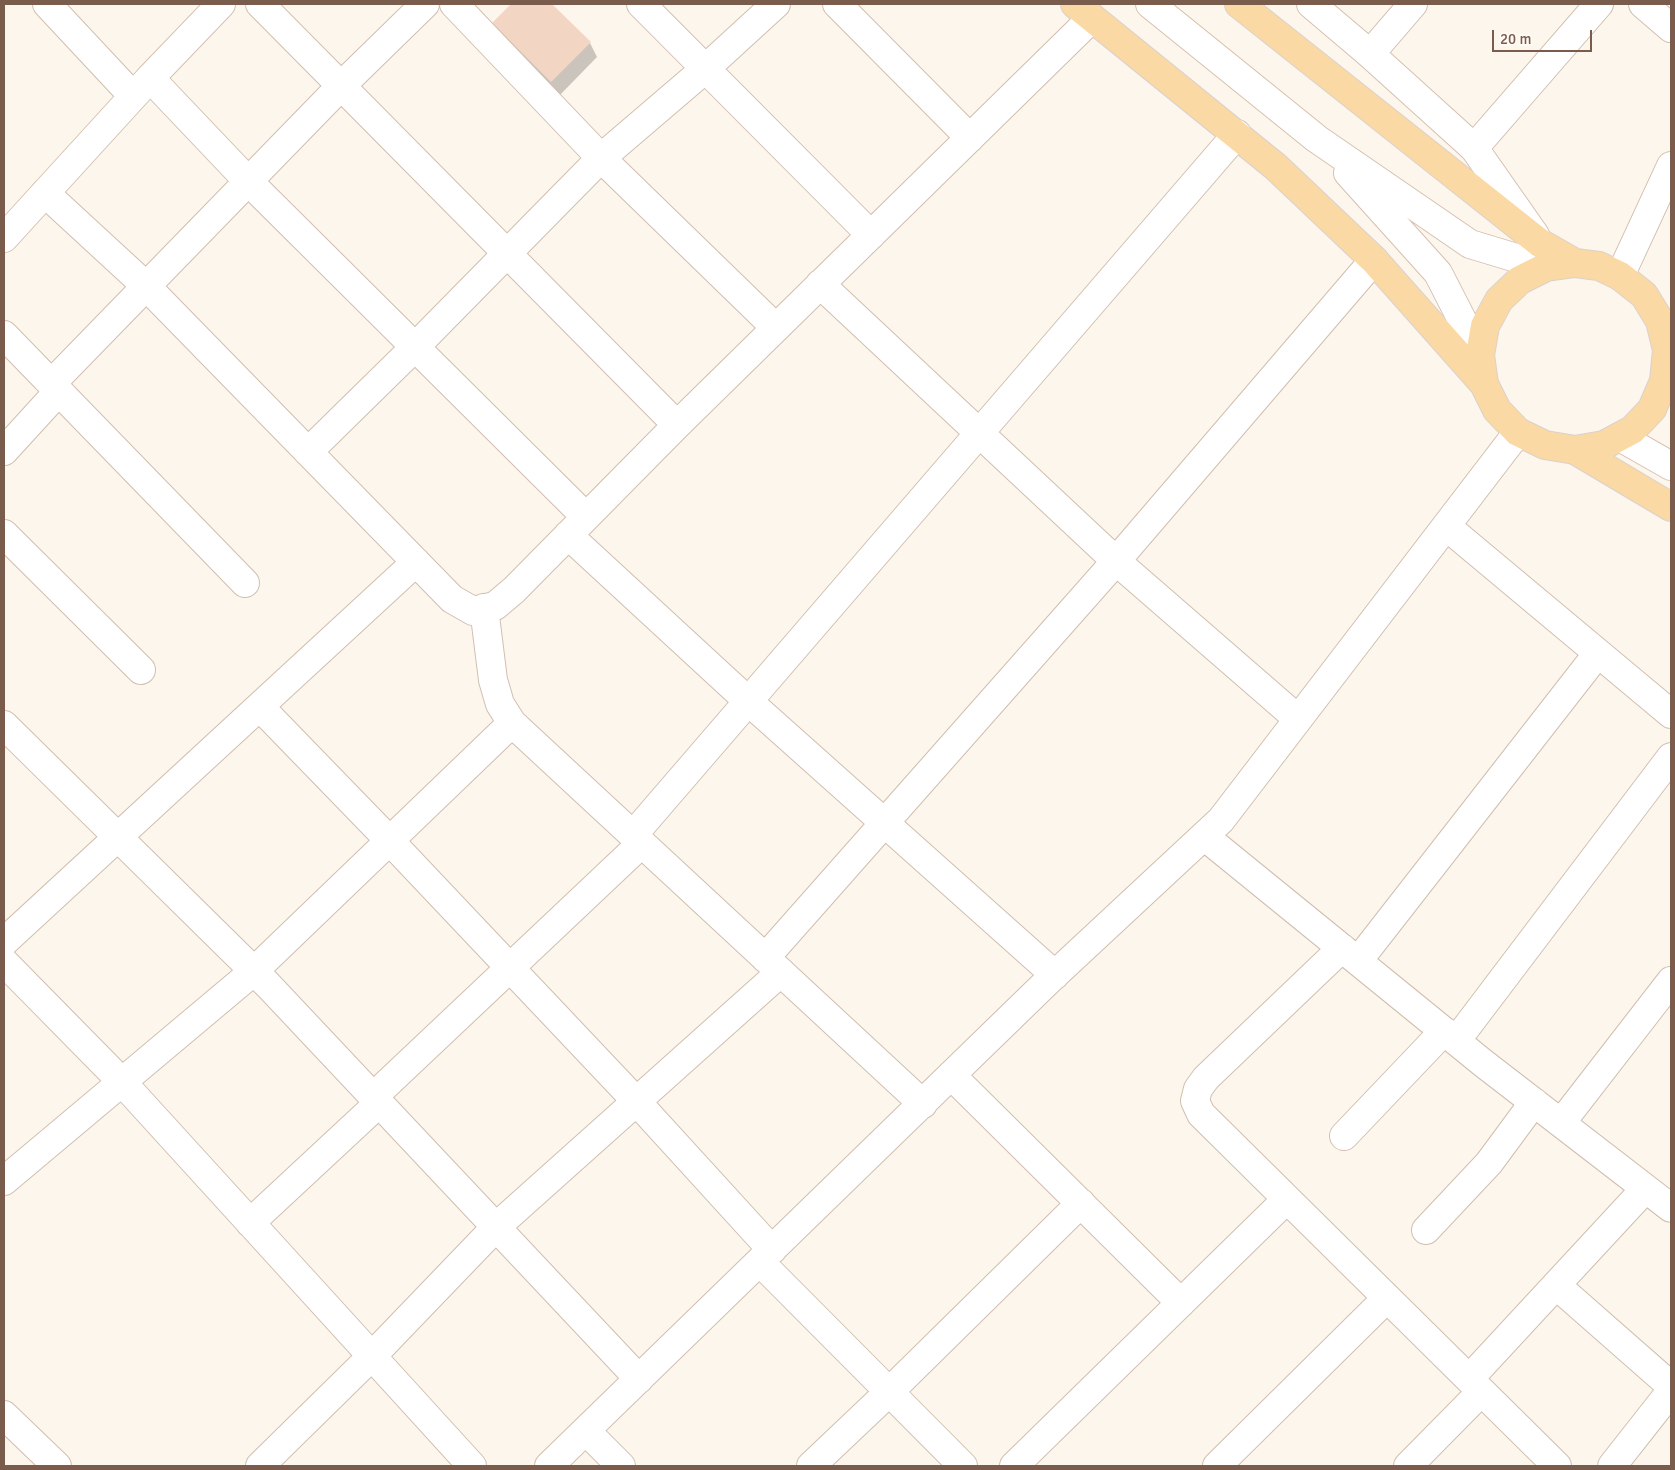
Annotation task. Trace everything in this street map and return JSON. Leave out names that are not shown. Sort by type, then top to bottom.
[{"type":"main road","points":[[1084,11],[1276,166],[1374,260],[1484,384],[1497,410],[1518,432],[1545,445],[1575,450],[1604,445],[1632,430],[1652,408],[1668,384],[1666,327],[1644,295],[1620,276],[1599,266],[1575,263],[1544,255],[1239,4]]},
{"type":"main road","points":[[1484,384],[1480,355],[1485,326],[1499,300],[1544,255]]},
{"type":"main road","points":[[1575,450],[1671,508]]},
{"type":"street","points":[[47,4],[248,181],[415,347],[577,526],[748,701],[1055,975]]},
{"type":"street","points":[[4,237],[221,4]]},
{"type":"street","points":[[260,4],[677,425]]},
{"type":"street","points":[[4,451],[55,388],[146,286],[341,86],[425,4]]},
{"type":"street","points":[[454,4],[601,158],[776,328]]},
{"type":"street","points":[[641,4],[871,235]]},
{"type":"street","points":[[308,452],[415,347],[601,158],[705,69],[776,4]]},
{"type":"street","points":[[837,4],[970,138]]},
{"type":"street","points":[[1150,4],[1317,139],[1470,244],[1544,255]]},
{"type":"street","points":[[1311,4],[1370,54],[1474,148],[1544,255]]},
{"type":"street","points":[[1370,54],[1413,4]]},
{"type":"street","points":[[1474,148],[1599,4]]},
{"type":"street","points":[[1643,4],[1671,28]]},
{"type":"street","points":[[45,193],[146,286],[452,599],[473,611],[495,606],[514,590],[677,425],[970,138],[1084,11]]},
{"type":"street","points":[[250,1223],[510,968],[638,839],[748,701],[1237,134]]},
{"type":"street","points":[[1317,139],[1438,273],[1480,355]]},
{"type":"street","points":[[1620,276],[1671,166]]},
{"type":"street","points":[[260,1466],[372,1356],[496,1227],[637,1102],[773,965],[884,822],[1116,561],[1374,260]]},
{"type":"street","points":[[820,284],[1116,561],[1298,719]]},
{"type":"street","points":[[4,335],[245,584]]},
{"type":"street","points":[[549,1466],[1055,975],[1221,820],[1518,432]]},
{"type":"street","points":[[1620,437],[1671,466]]},
{"type":"street","points":[[1446,526],[1671,714]]},
{"type":"street","points":[[4,534],[141,670]]},
{"type":"street","points":[[4,942],[119,838],[416,562]]},
{"type":"street","points":[[484,608],[493,680],[500,704],[512,722],[923,1104]]},
{"type":"street","points":[[1556,1466],[1201,1114],[1195,1101],[1198,1089],[1206,1078],[1350,954],[1598,653]]},
{"type":"street","points":[[260,707],[390,841],[637,1102],[766,1256],[889,1392],[963,1466]]},
{"type":"street","points":[[4,1181],[254,971],[512,722]]},
{"type":"street","points":[[4,725],[254,971],[639,1379]]},
{"type":"street","points":[[1344,1136],[1450,1036],[1671,757]]},
{"type":"street","points":[[1204,836],[1450,1036],[1561,1123],[1663,1198],[1556,1285],[1408,1466]]},
{"type":"street","points":[[4,962],[122,1082],[472,1466]]},
{"type":"street","points":[[1561,1123],[1671,981]]},
{"type":"street","points":[[952,1075],[1181,1303]]},
{"type":"street","points":[[1426,1230],[1489,1162],[1534,1102]]},
{"type":"street","points":[[1014,1466],[1287,1199]]},
{"type":"street","points":[[811,1466],[1081,1203]]},
{"type":"street","points":[[1556,1285],[1671,1386]]},
{"type":"street","points":[[1217,1466],[1387,1298]]},
{"type":"street","points":[[1612,1466],[1671,1391]]},
{"type":"street","points":[[4,1415],[58,1466]]},
{"type":"street","points":[[586,1431],[621,1466]]},
{"type":"building","points":[[511,4],[552,4],[591,42],[551,82],[492,23]]}]
